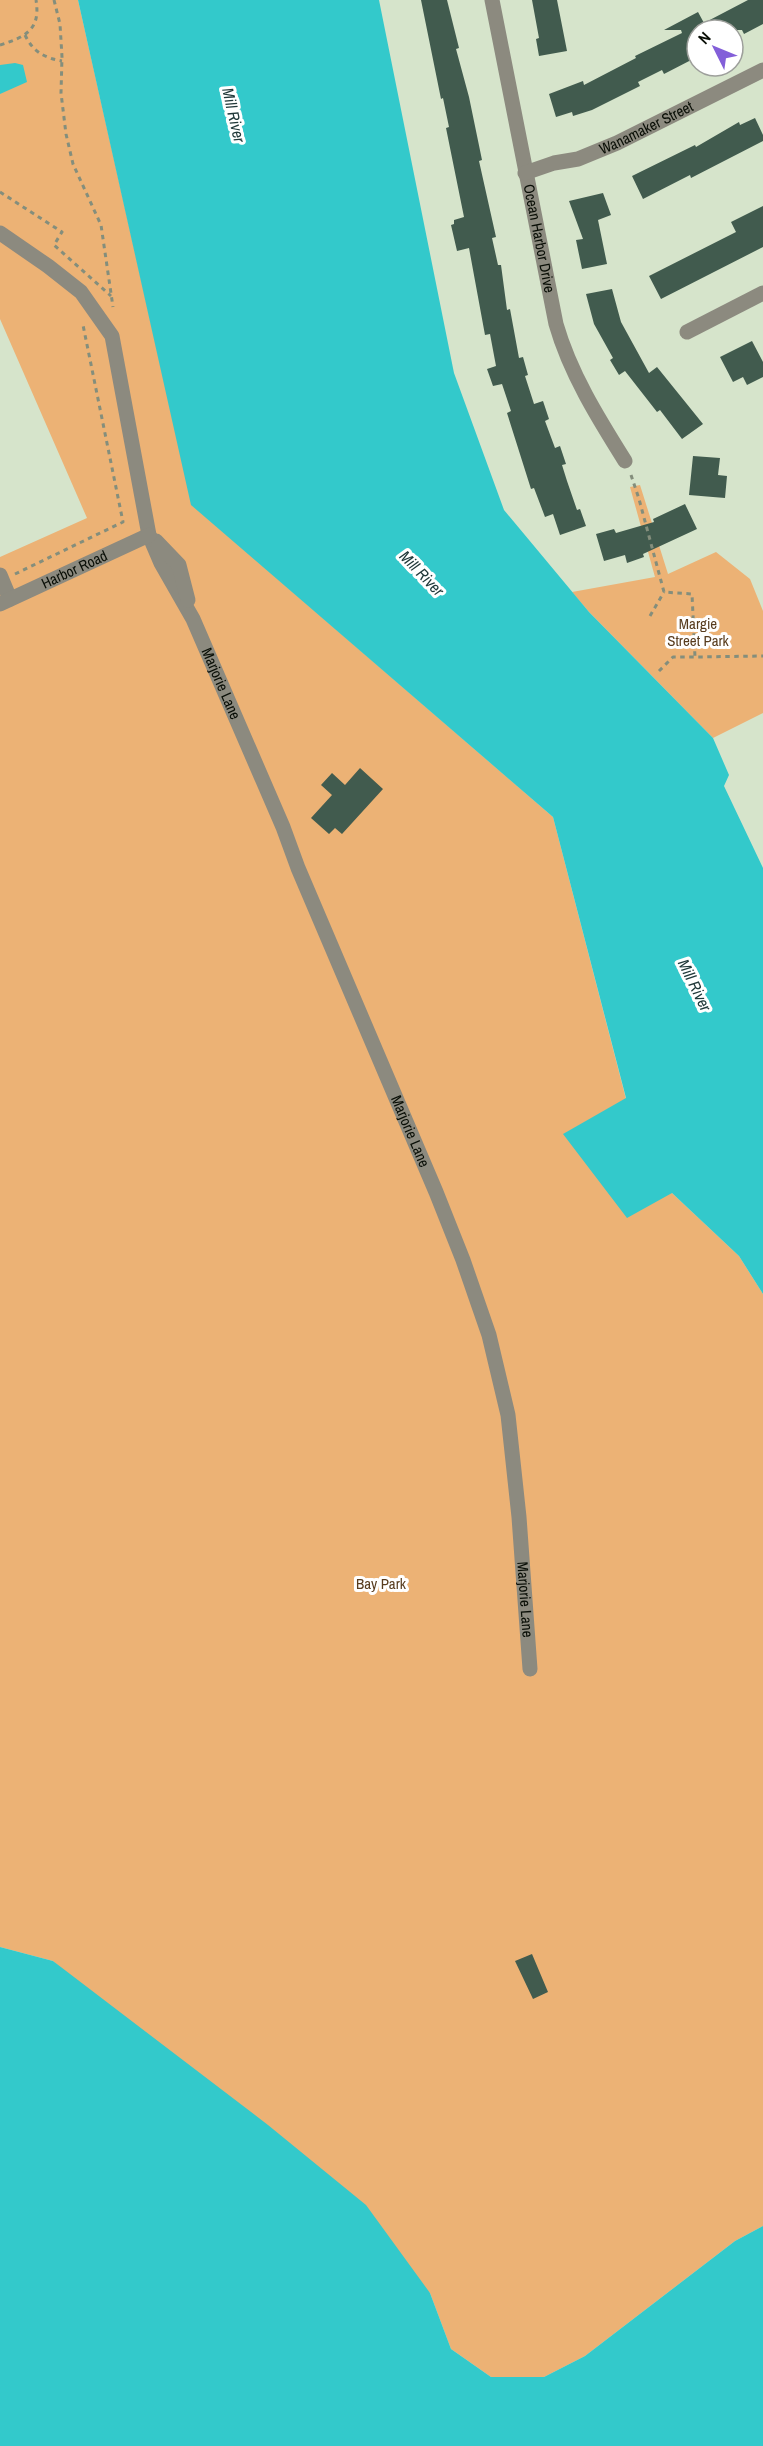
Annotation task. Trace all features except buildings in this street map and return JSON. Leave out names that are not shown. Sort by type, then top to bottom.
[{"type":"street","name":"Ocean Harbor Drive","points":[[492,0],[525,173],[562,347],[601,422],[625,461]]},
{"type":"street","name":"Wanamaker Street","points":[[525,173],[554,163],[578,159],[617,143],[763,70]]},
{"type":"street","name":"Marjorie Lane","points":[[0,232],[81,292],[112,336],[149,535],[161,563],[193,619],[436,1192],[489,1335],[508,1415],[519,1517],[530,1669]]},
{"type":"street","points":[[687,332],[763,293]]},
{"type":"street","name":"Harbor Road","points":[[5,601],[149,535]]},
{"type":"street","points":[[5,601],[7,575]]},
{"type":"path","points":[[0,45],[25,35],[32,28],[38,15],[36,0]]},
{"type":"path","points":[[54,0],[60,24],[61,93],[66,134],[73,164],[101,225],[113,298],[112,336]]},
{"type":"path","points":[[25,35],[36,50],[46,58],[62,61]]},
{"type":"path","points":[[0,192],[62,232],[54,245],[113,298]]},
{"type":"path","points":[[7,575],[123,522],[79,303],[81,292],[89,275]]},
{"type":"path","points":[[625,461],[639,499],[664,592],[650,616]]},
{"type":"path","points":[[664,592],[693,594],[695,657]]},
{"type":"path","points":[[659,671],[673,657],[763,656]]},
{"type":"green space","name":"Bay Park","points":[[0,0],[78,0],[192,505],[553,817],[626,1099],[564,1134],[672,1193],[739,1256],[763,1294],[763,2226],[735,2241],[585,2356],[544,2377],[491,2377],[451,2349],[430,2293],[53,1961],[0,1947],[0,557],[87,518],[0,319]]},
{"type":"green space","name":"Margie Street Park","points":[[640,485],[668,574],[716,552],[750,579],[763,611],[763,713],[713,738],[572,592],[655,577],[630,487]]},
{"type":"water","name":"Mill River","points":[[78,0],[379,0],[454,373],[504,510],[589,612],[713,738],[729,775],[724,786],[763,868],[763,1294],[739,1256],[672,1193],[627,1218],[563,1134],[626,1098],[553,817],[191,505]]},
{"type":"water","points":[[15,63],[23,65],[27,82],[0,94],[0,65]]},
{"type":"water","points":[[0,1947],[53,1961],[268,2125],[366,2205],[430,2293],[451,2349],[491,2377],[544,2377],[585,2356],[735,2241],[763,2226],[763,2446],[0,2446]]}]
